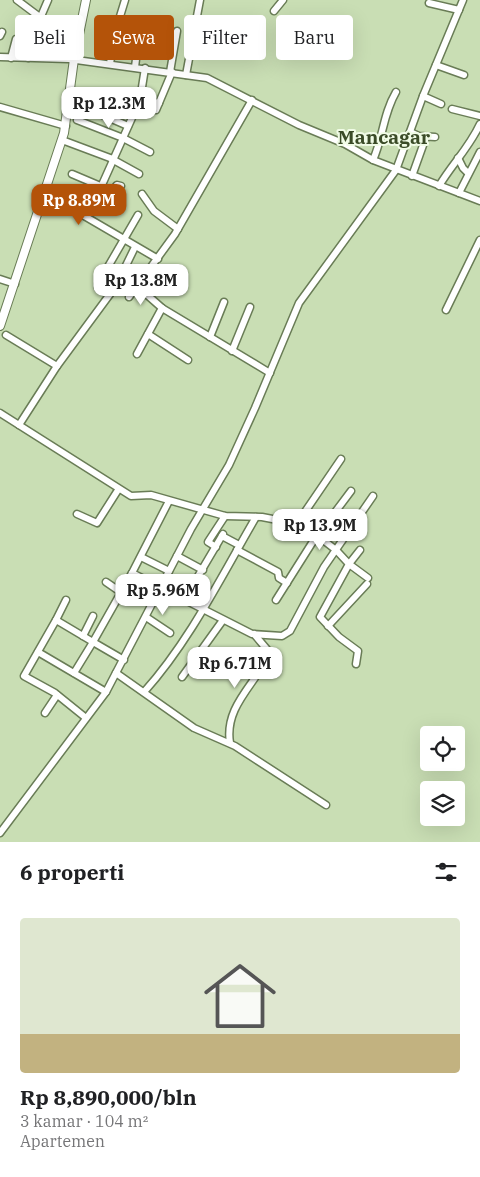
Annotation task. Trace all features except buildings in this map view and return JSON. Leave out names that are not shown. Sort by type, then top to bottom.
[{"type":"main road","points":[[83,15],[86,0]]},
{"type":"main road","points":[[1,323],[66,126],[74,60]]},
{"type":"street","points":[[42,15],[48,0]]},
{"type":"street","points":[[120,15],[125,0]]},
{"type":"street","points":[[186,75],[200,0]]},
{"type":"street","points":[[274,11],[283,0]]},
{"type":"street","points":[[0,833],[106,692],[124,660],[160,587],[229,464],[299,303],[396,170],[423,96],[463,0]]},
{"type":"street","points":[[22,1],[36,15]]},
{"type":"street","points":[[429,3],[459,10]]},
{"type":"street","points":[[140,100],[157,107],[171,72],[177,31]]},
{"type":"street","points":[[11,58],[15,43]]},
{"type":"street","points":[[0,57],[15,58]]},
{"type":"street","points":[[81,60],[145,68],[208,79],[299,125],[345,144],[373,160],[480,201]]},
{"type":"street","points":[[110,64],[111,60]]},
{"type":"street","points":[[135,67],[136,60]]},
{"type":"street","points":[[436,66],[464,75]]},
{"type":"street","points":[[85,216],[101,187],[140,100],[145,68]]},
{"type":"street","points":[[373,160],[380,144],[388,110],[396,92]]},
{"type":"street","points":[[423,96],[441,104]]},
{"type":"street","points":[[129,297],[178,229],[252,100]]},
{"type":"street","points":[[0,107],[66,126]]},
{"type":"street","points":[[452,109],[480,116]]},
{"type":"street","points":[[98,113],[128,126]]},
{"type":"street","points":[[77,120],[123,138],[150,152]]},
{"type":"street","points":[[439,186],[459,155],[469,145],[480,124]]},
{"type":"street","points":[[410,132],[426,138],[435,137]]},
{"type":"street","points":[[412,176],[426,138]]},
{"type":"street","points":[[62,140],[113,160],[139,174]]},
{"type":"street","points":[[459,193],[480,152]]},
{"type":"street","points":[[459,155],[463,168],[469,171]]},
{"type":"street","points":[[72,174],[112,191],[117,185],[121,186]]},
{"type":"street","points":[[45,193],[158,259]]},
{"type":"street","points":[[45,193],[124,240]]},
{"type":"street","points":[[142,194],[154,211],[178,229]]},
{"type":"street","points":[[110,294],[97,286],[138,215]]},
{"type":"street","points":[[446,310],[480,240]]},
{"type":"street","points":[[19,424],[57,366],[110,294],[135,247]]},
{"type":"street","points":[[0,279],[15,284]]},
{"type":"street","points":[[137,286],[162,308],[270,373]]},
{"type":"street","points":[[210,337],[224,302]]},
{"type":"street","points":[[232,351],[250,307]]},
{"type":"street","points":[[137,354],[162,308]]},
{"type":"street","points":[[148,334],[188,360]]},
{"type":"street","points":[[6,335],[57,366]]},
{"type":"street","points":[[0,413],[62,450],[118,490],[131,496],[151,495],[225,516],[279,519],[318,536],[336,550],[367,581],[328,626]]},
{"type":"street","points":[[296,525],[341,459]]},
{"type":"street","points":[[77,514],[97,523],[118,490]]},
{"type":"street","points":[[276,600],[318,536],[351,491]]},
{"type":"street","points":[[132,573],[202,610],[254,634],[282,636],[287,634],[320,574],[373,496]]},
{"type":"street","points":[[74,673],[123,591],[169,501]]},
{"type":"street","points":[[216,547],[208,542],[225,516]]},
{"type":"street","points":[[144,692],[172,656],[202,610],[256,517]]},
{"type":"street","points":[[184,600],[223,535],[238,548],[278,572],[279,578],[287,583]]},
{"type":"street","points":[[356,664],[358,651],[321,620],[320,615],[349,564],[360,550]]},
{"type":"street","points":[[177,556],[203,570]]},
{"type":"street","points":[[141,557],[169,571]]},
{"type":"street","points":[[106,582],[123,591],[142,595],[149,587],[154,589],[160,587]]},
{"type":"street","points":[[66,600],[24,676],[57,694],[86,718]]},
{"type":"street","points":[[83,636],[93,616]]},
{"type":"street","points":[[146,618],[170,633]]},
{"type":"street","points":[[56,620],[124,660]]},
{"type":"street","points":[[182,677],[223,620]]},
{"type":"street","points":[[230,743],[228,728],[232,714],[270,653],[254,634]]},
{"type":"street","points":[[38,652],[106,692]]},
{"type":"street","points":[[116,673],[194,728],[230,743],[326,805]]},
{"type":"street","points":[[45,713],[57,694]]},
{"type":"district","name":"Mancagar","points":[[384,137]]}]
